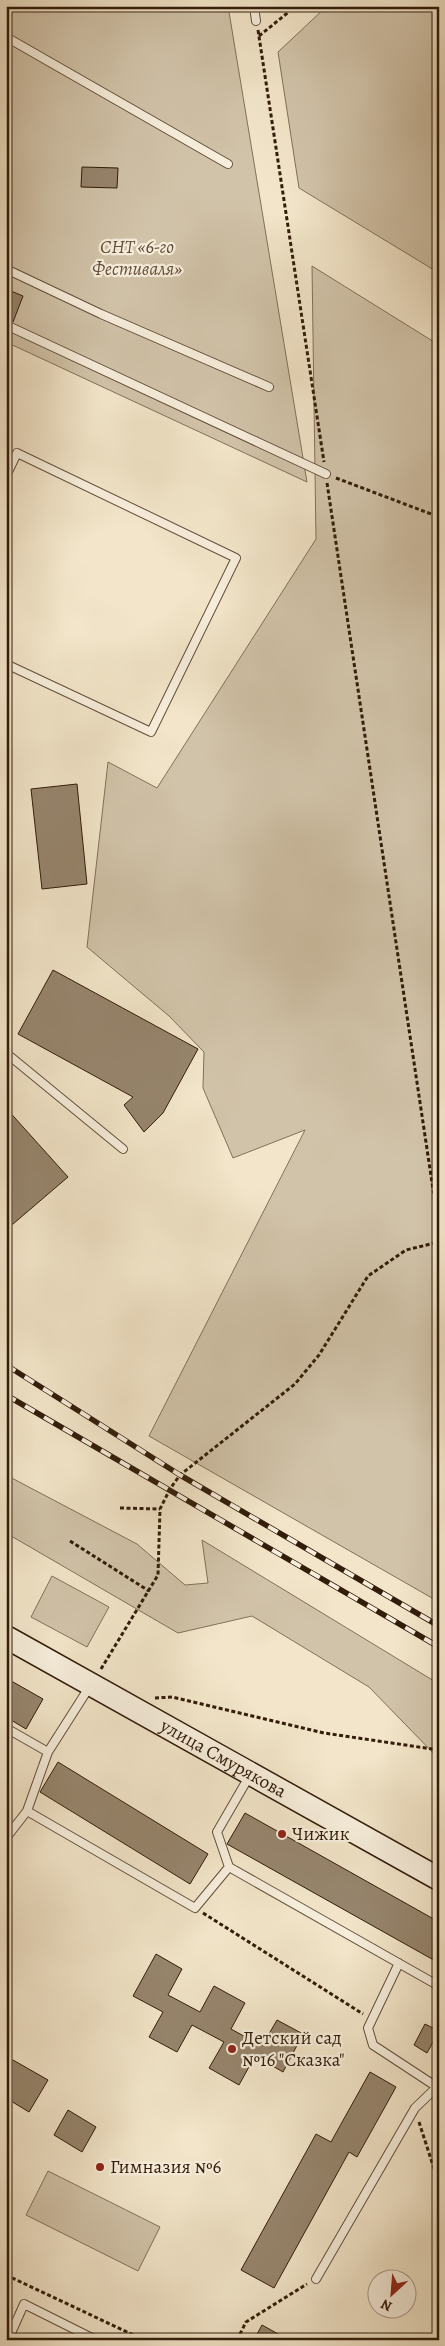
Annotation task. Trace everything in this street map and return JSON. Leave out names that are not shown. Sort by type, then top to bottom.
[{"type":"street","name":"улица Смурякова","points":[[6,1637],[439,1880]]},
{"type":"lane","points":[[254,6],[256,21]]},
{"type":"lane","points":[[6,37],[228,164]]},
{"type":"lane","points":[[6,269],[101,314],[269,387]]},
{"type":"lane","points":[[6,325],[326,474]]},
{"type":"lane","points":[[6,476],[17,453],[236,558],[151,732],[6,664]]},
{"type":"lane","points":[[6,1053],[123,1149]]},
{"type":"lane","points":[[6,1838],[27,1811],[48,1752],[91,1685]]},
{"type":"lane","points":[[6,1728],[48,1752]]},
{"type":"lane","points":[[251,1774],[217,1832],[229,1867],[439,1986]]},
{"type":"lane","points":[[27,1811],[195,1908],[229,1867]]},
{"type":"lane","points":[[316,2279],[415,2108],[438,2086],[373,2045],[368,2028],[398,1963]]},
{"type":"lane","points":[[8,2340],[24,2304],[96,2340]]},
{"type":"path","points":[[259,36],[296,6]]},
{"type":"path","points":[[256,21],[439,1229]]},
{"type":"path","points":[[326,474],[439,516]]},
{"type":"path","points":[[91,1685],[158,1575],[160,1509],[170,1489],[180,1475],[296,1384],[319,1355],[368,1276],[406,1250],[439,1242]]},
{"type":"path","points":[[120,1508],[160,1509]]},
{"type":"path","points":[[70,1541],[149,1591]]},
{"type":"path","points":[[122,1702],[172,1697],[324,1733],[439,1750]]},
{"type":"path","points":[[195,1908],[372,2020]]},
{"type":"path","points":[[415,2108],[439,2184]]},
{"type":"path","points":[[6,2275],[144,2340]]},
{"type":"path","points":[[237,2340],[246,2322],[316,2279]]},
{"type":"green space","name":"СНТ «6-го Фестиваля»","points":[[6,6],[228,6],[307,482],[6,342]]},
{"type":"green space","points":[[327,6],[439,6],[439,273],[299,188],[278,52]]},
{"type":"green space","points":[[312,266],[439,345],[439,1602],[149,1436],[305,1130],[233,1158],[203,1088],[204,1052],[169,1016],[87,947],[108,762],[157,788],[316,539]]},
{"type":"green space","points":[[6,1475],[137,1544],[185,1585],[208,1583],[202,1540],[439,1684],[439,1759],[369,1687],[252,1616],[178,1633],[6,1533]]},
{"type":"green space","points":[[52,1576],[109,1607],[87,1647],[31,1617]]},
{"type":"green space","points":[[48,2171],[160,2227],[138,2271],[26,2215]]},
{"type":"building","points":[[82,167],[118,168],[117,188],[81,187]]},
{"type":"building","points":[[6,289],[23,296],[13,322],[6,319]]},
{"type":"building","points":[[77,784],[87,884],[42,889],[31,789]]},
{"type":"building","points":[[53,970],[198,1049],[163,1113],[144,1132],[124,1105],[133,1097],[18,1034]]},
{"type":"building","points":[[6,1108],[68,1177],[6,1230]]},
{"type":"building","points":[[6,1678],[43,1699],[26,1729],[6,1717]]},
{"type":"building","points":[[58,1762],[208,1854],[190,1884],[40,1792]]},
{"type":"building","points":[[245,1813],[439,1922],[439,1963],[227,1844]]},
{"type":"building","points":[[156,1954],[182,1969],[168,1995],[200,2012],[214,1986],[245,2003],[231,2029],[262,2046],[277,2020],[303,2034],[283,2072],[255,2056],[239,2085],[209,2068],[224,2042],[192,2025],[177,2052],[149,2037],[163,2012],[133,1996]]},
{"type":"building","points":[[425,2024],[439,2031],[427,2053],[414,2045]]},
{"type":"building","points":[[6,2056],[48,2080],[29,2112],[6,2098]]},
{"type":"building","points":[[370,2072],[396,2087],[357,2157],[349,2152],[274,2288],[241,2270],[316,2134],[331,2142]]},
{"type":"building","points":[[68,2110],[96,2127],[82,2152],[54,2135]]},
{"type":"building","points":[[262,2325],[289,2340],[254,2340]]},
{"type":"railway","points":[[6,1365],[180,1475],[439,1626]]},
{"type":"railway","points":[[6,1395],[439,1647]]},
{"type":"place","name":"Чижик","points":[[282,1834]]},
{"type":"place","name":"Детский сад №16 \"Сказка\"","points":[[232,2049]]},
{"type":"place","name":"Гимназия №6","points":[[100,2167]]}]
